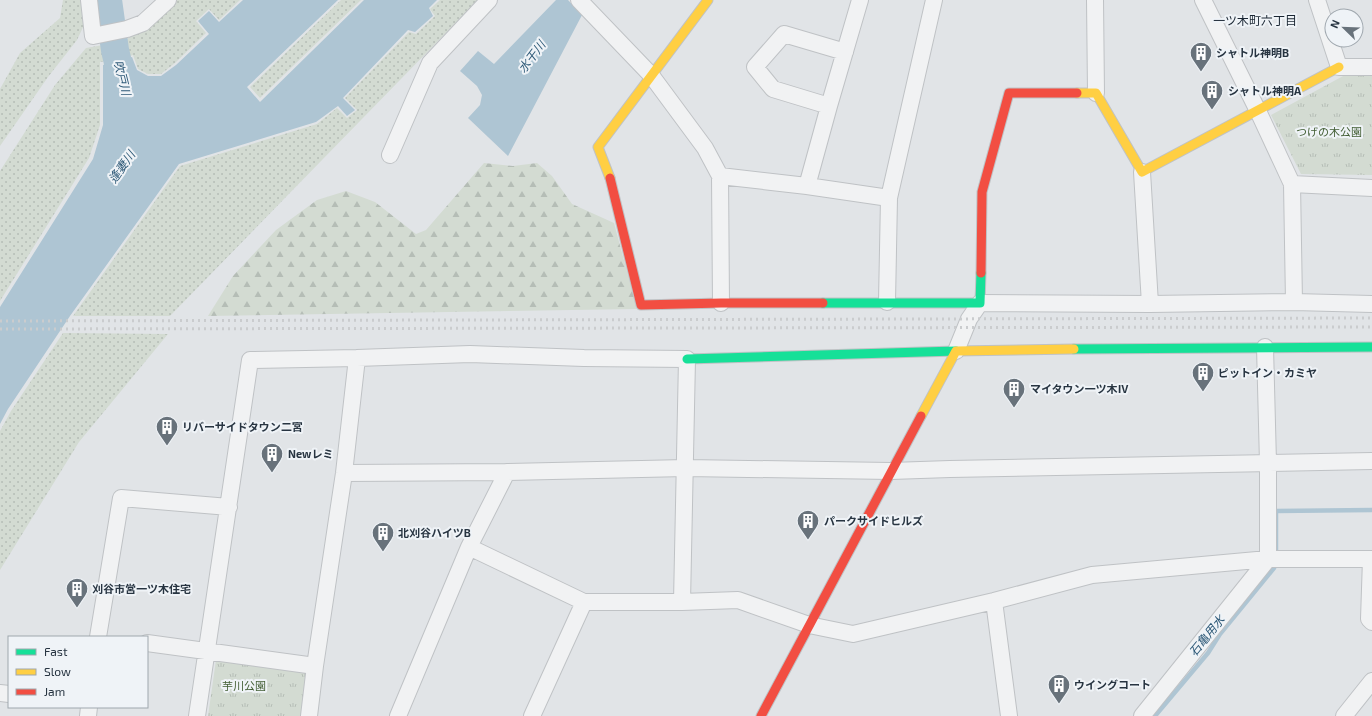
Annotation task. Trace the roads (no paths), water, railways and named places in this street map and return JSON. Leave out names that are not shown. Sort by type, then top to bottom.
[{"type":"street","points":[[89,0],[93,36],[127,30],[143,23],[168,0]]},
{"type":"street","points":[[390,155],[430,63],[489,0]]},
{"type":"street","points":[[579,0],[651,75],[705,148],[720,176],[721,303]]},
{"type":"street","points":[[708,0],[598,147],[609,174],[641,305],[887,302],[1150,304],[1294,302],[1372,304]]},
{"type":"street","points":[[807,186],[860,0]]},
{"type":"street","points":[[887,302],[889,198],[934,0]]},
{"type":"street","points":[[1095,0],[1096,94],[1142,172],[1150,304]]},
{"type":"street","points":[[1203,0],[1292,184],[1294,302]]},
{"type":"street","points":[[1317,0],[1338,67]]},
{"type":"street","points":[[829,106],[773,89],[755,67],[784,34],[844,52]]},
{"type":"street","points":[[1142,172],[1338,67],[1372,67]]},
{"type":"street","points":[[761,716],[808,625],[956,351],[969,319],[980,303],[982,192],[1009,93],[1096,94]]},
{"type":"street","points":[[720,176],[807,186],[889,198]]},
{"type":"street","points":[[1292,184],[1372,188]]},
{"type":"street","points":[[1142,716],[1268,559],[1266,346]]},
{"type":"street","points":[[197,716],[208,651],[250,360],[470,354],[584,358],[687,358],[956,351],[1266,346],[1372,348]]},
{"type":"street","points":[[309,716],[344,473],[357,358]]},
{"type":"street","points":[[682,602],[686,468],[687,358]]},
{"type":"street","points":[[344,473],[507,472],[686,468],[891,471],[1372,461]]},
{"type":"street","points":[[401,715],[469,547],[507,472]]},
{"type":"street","points":[[98,636],[121,498],[229,507]]},
{"type":"street","points":[[469,547],[584,602],[682,602],[738,600],[808,625],[853,634],[994,601],[1092,574],[1268,559],[1371,559],[1369,619],[1372,622]]},
{"type":"street","points":[[994,601],[1009,716]]},
{"type":"street","points":[[532,716],[584,602]]},
{"type":"street","points":[[148,643],[315,666]]},
{"type":"street","points":[[1344,716],[1372,681]]},
{"type":"water","name":"逢妻川","points":[[243,0],[338,0],[247,87],[260,102],[364,0],[437,0],[429,8],[433,16],[415,32],[408,30],[343,98],[355,110],[347,116],[338,106],[316,122],[179,164],[70,316],[8,409],[0,424],[0,307],[93,159],[103,125],[103,65],[110,63],[106,45],[122,41],[125,59],[132,57],[137,70],[148,76],[161,76],[176,65],[209,34],[198,21],[209,11],[219,22]]},
{"type":"water","name":"水干川","points":[[556,0],[568,0],[582,15],[508,156],[468,118],[480,105],[482,95],[477,86],[460,71],[478,51],[494,64]]},
{"type":"waterway","name":"吹戸川","points":[[108,0],[115,50],[122,80]]},
{"type":"waterway","name":"石亀用水","points":[[1276,551],[1276,511],[1372,510]]},
{"type":"waterway","name":"石亀用水","points":[[1155,716],[1208,653],[1220,634],[1274,568]]},
{"type":"railway","points":[[0,321],[1372,318]]},
{"type":"railway","points":[[0,329],[1372,327]]},
{"type":"place","name":"シャトル神明B","points":[[1201,72]]},
{"type":"place","name":"シャトル神明A","points":[[1212,110]]},
{"type":"place","name":"ピットイン・カミヤ","points":[[1203,392]]},
{"type":"place","name":"マイタウン一ツ木Ⅳ","points":[[1014,408]]},
{"type":"place","name":"リバーサイドタウン二宮","points":[[167,446]]},
{"type":"place","name":"Newレミ","points":[[272,474]]},
{"type":"place","name":"パークサイドヒルズ","points":[[808,540]]},
{"type":"place","name":"北刈谷ハイツB","points":[[383,552]]},
{"type":"place","name":"刈谷市営一ツ木住宅","points":[[77,608]]},
{"type":"place","name":"ウイングコート","points":[[1059,704]]},
{"type":"district","name":"一ツ木町六丁目","points":[[1255,21]]},
{"type":"park label","name":"つげの木公園","points":[[1329,132]]},
{"type":"park label","name":"芋川公園","points":[[244,686]]}]
